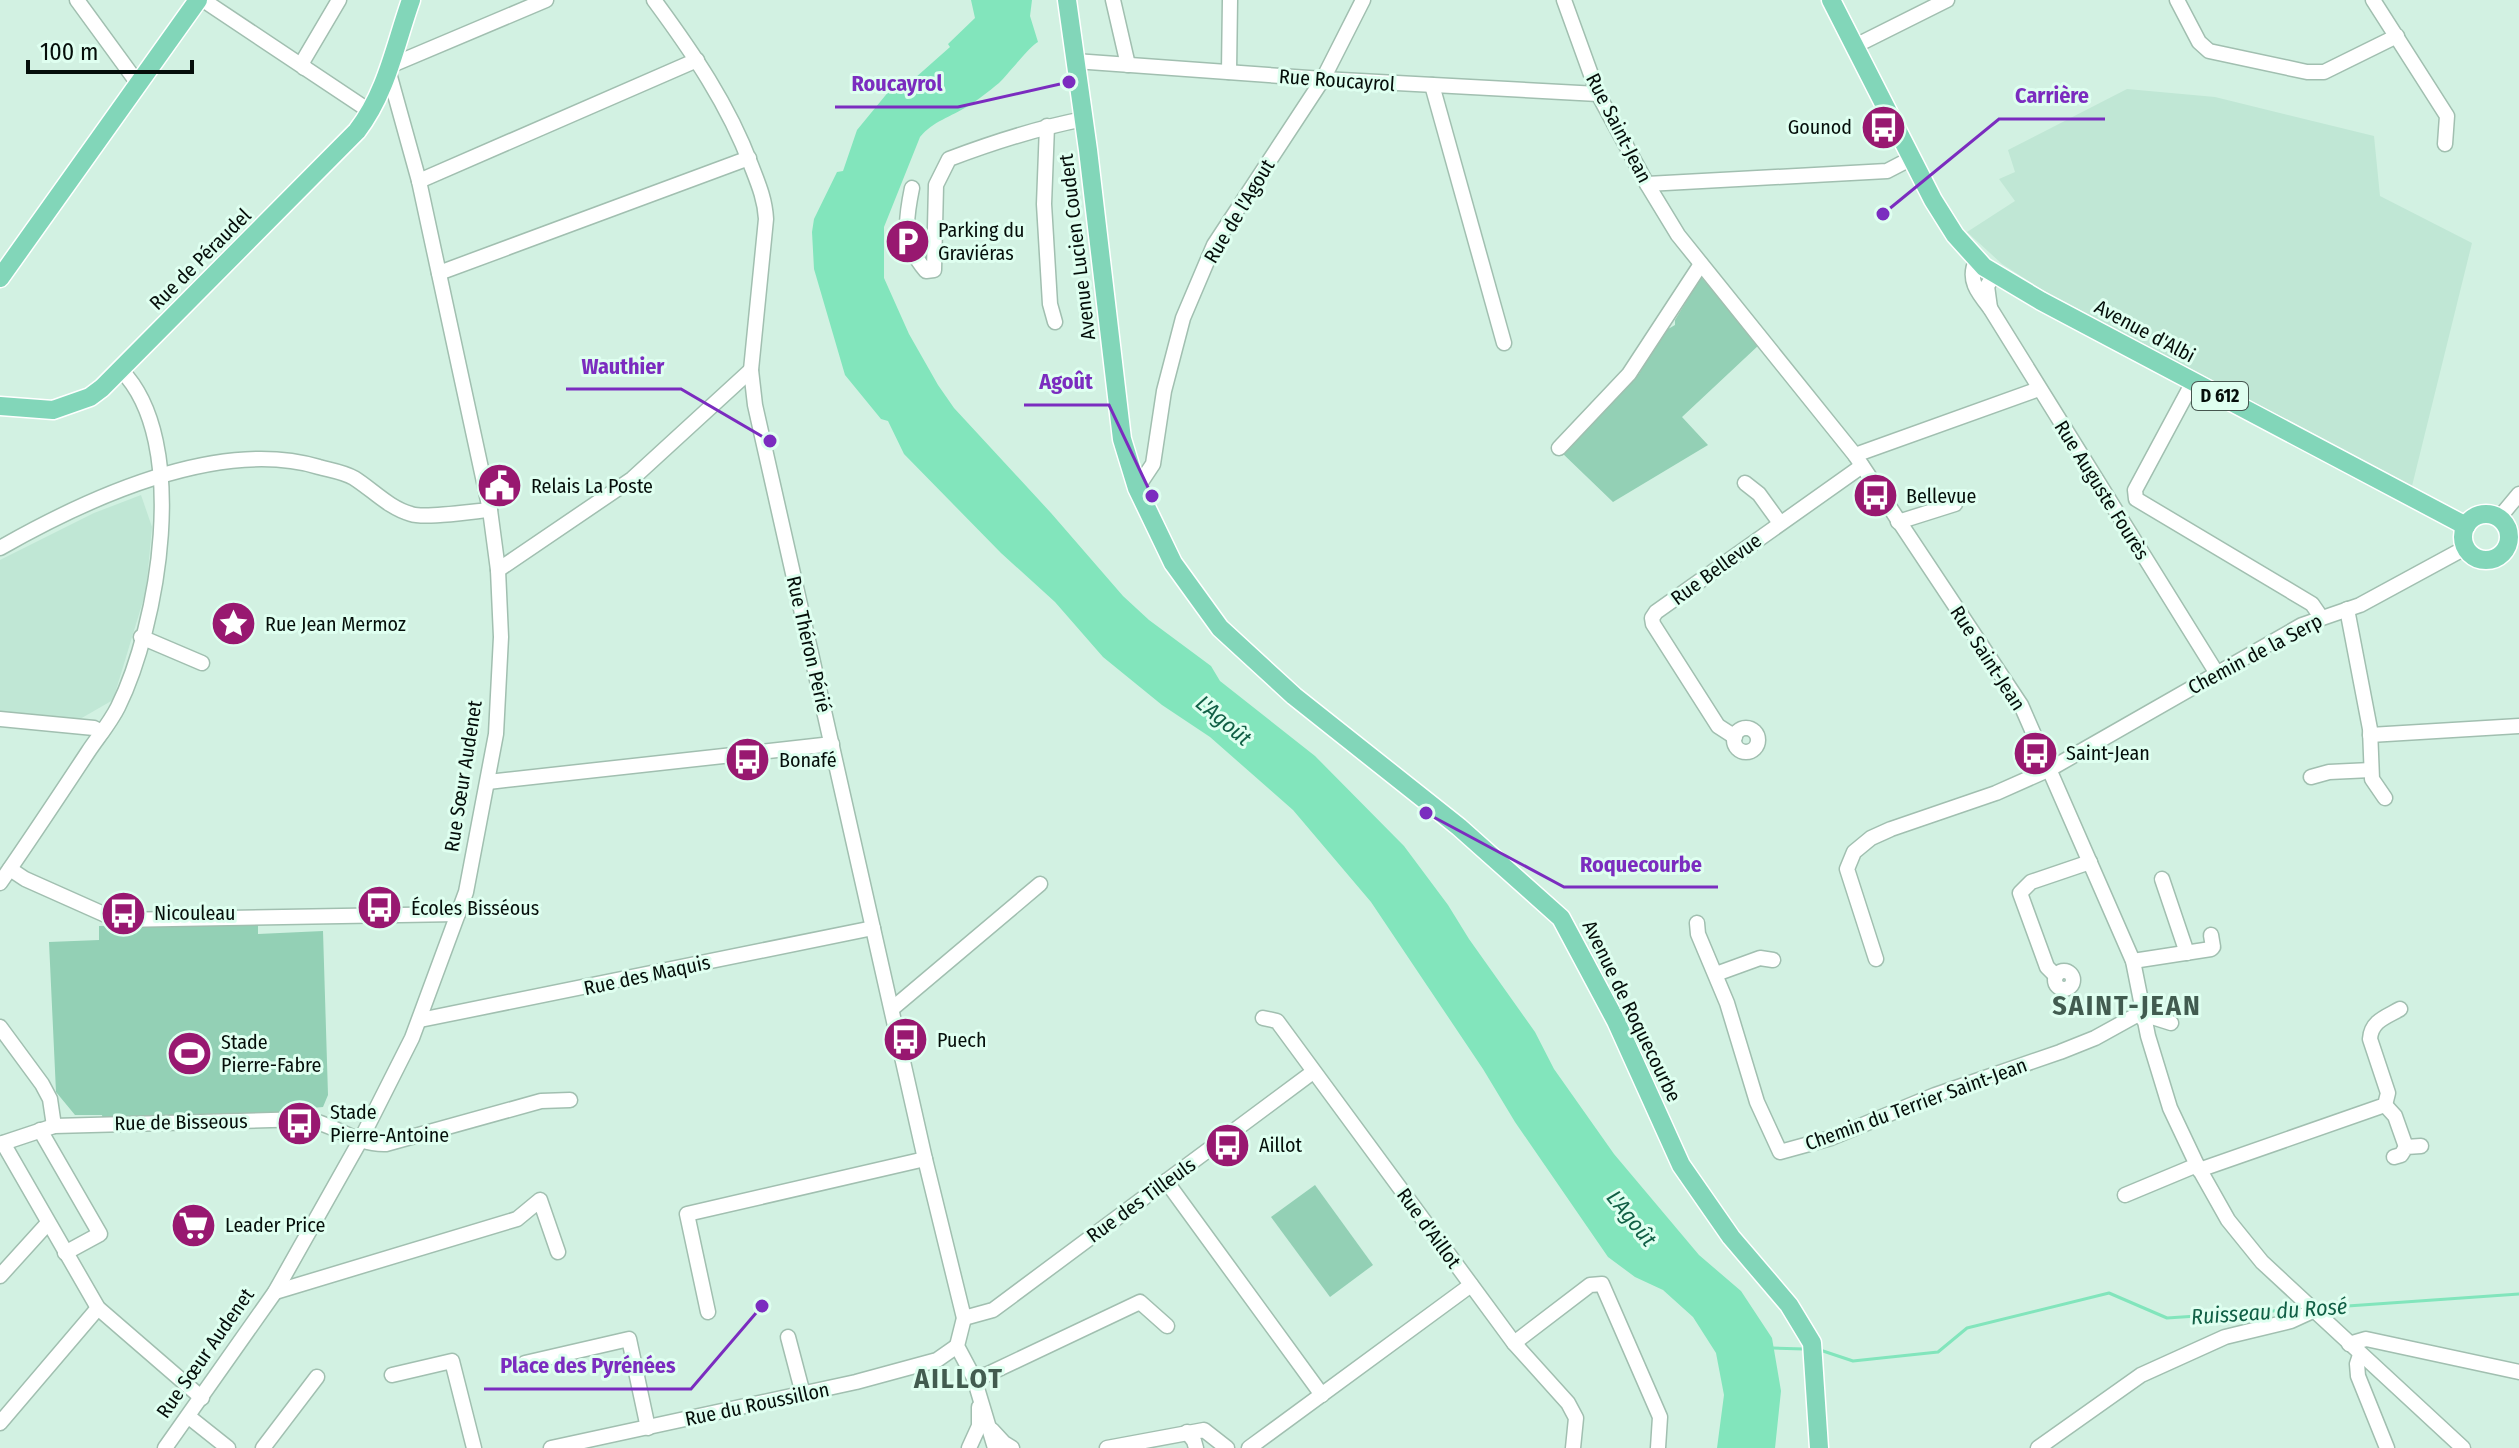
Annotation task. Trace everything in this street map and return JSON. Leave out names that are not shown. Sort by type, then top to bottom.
[{"type":"main road","points":[[0,278],[201,0]]},
{"type":"main road","points":[[390,69],[411,0]]},
{"type":"main road","name":"Avenue Lucien Coudert","points":[[1067,0],[1122,439],[1137,488]]},
{"type":"main road","name":"D 612","points":[[1831,0],[1947,224],[1976,261]]},
{"type":"main road","name":"Rue de Péraudel","points":[[0,406],[53,410],[90,397],[121,370],[349,140],[371,112],[390,69]]},
{"type":"main road","name":"Avenue d'Albi","points":[[1976,261],[2193,382],[2466,526]]},
{"type":"main road","name":"Avenue de Roquecourbe","points":[[1137,488],[1173,563],[1220,628],[1294,696],[1459,827],[1561,918],[1616,1021],[1681,1165],[1731,1237],[1789,1305],[1812,1349],[1819,1448]]},
{"type":"main road","points":[[2491,514],[2499,518],[2509,534],[2513,551],[2496,558],[2475,558],[2465,548],[2463,536],[2466,526],[2477,516],[2491,514]]},
{"type":"street","points":[[77,0],[139,85]]},
{"type":"street","points":[[201,0],[371,112]]},
{"type":"street","points":[[304,68],[303,61],[339,0]]},
{"type":"street","points":[[390,69],[546,0]]},
{"type":"street","name":"Rue Théron Périé","points":[[654,0],[717,90],[766,203],[751,370],[755,405],[925,1159],[964,1318],[957,1346]]},
{"type":"street","points":[[1113,0],[1128,65]]},
{"type":"street","points":[[1229,72],[1230,0]]},
{"type":"street","name":"Rue de l'Agout","points":[[1137,488],[1153,464],[1164,391],[1183,318],[1214,245],[1323,79],[1363,0]]},
{"type":"street","name":"Rue Saint-Jean","points":[[1564,0],[1598,94],[1678,235],[1858,460],[2021,705],[2133,961],[2143,1016],[2170,1108],[2198,1167],[2243,1241],[2360,1355],[2463,1448]]},
{"type":"street","points":[[1855,46],[1947,0]]},
{"type":"street","points":[[2177,0],[2199,42],[2209,51],[2307,72],[2324,72],[2397,36]]},
{"type":"street","points":[[2373,0],[2447,116],[2445,144]]},
{"type":"street","points":[[419,181],[697,60]]},
{"type":"street","name":"Rue Roucayrol","points":[[1075,61],[1598,94]]},
{"type":"street","name":"Rue Sœur Audenet","points":[[165,1448],[275,1292],[360,1141],[420,1020],[466,892],[496,734],[500,668],[498,570],[490,510],[419,181],[390,69]]},
{"type":"street","points":[[1432,85],[1504,343]]},
{"type":"street","points":[[912,188],[905,222],[909,240],[916,259],[926,271],[934,270],[936,185],[949,159],[1006,137],[1084,119]]},
{"type":"street","points":[[1047,126],[1044,204],[1050,304],[1055,322]]},
{"type":"street","points":[[439,273],[749,158]]},
{"type":"street","points":[[1647,184],[1887,171],[1912,158]]},
{"type":"street","name":"Rue Auguste Fourès","points":[[1976,261],[1972,279],[1978,294],[1990,308],[2216,672]]},
{"type":"street","points":[[1559,448],[1629,374],[1701,264]]},
{"type":"street","points":[[1990,308],[1987,286],[1995,274]]},
{"type":"street","points":[[0,883],[125,693],[141,637],[157,563],[160,475],[151,424],[136,391],[121,370]]},
{"type":"street","points":[[498,570],[632,479],[751,370]]},
{"type":"street","points":[[2193,382],[2135,490],[2136,499],[2312,604],[2321,617]]},
{"type":"street","name":"Rue Bellevue","points":[[1735,737],[1718,726],[1653,624],[1652,618],[1656,612],[1780,523],[1858,460],[2039,389]]},
{"type":"street","points":[[0,548],[37,527],[139,481],[255,459],[314,465],[352,477],[377,497],[413,515],[490,510]]},
{"type":"street","points":[[1745,483],[1759,494],[1780,523]]},
{"type":"street","points":[[2499,518],[2519,494]]},
{"type":"street","points":[[1898,522],[1955,504]]},
{"type":"street","name":"Chemin de la Serp","points":[[1876,959],[1847,869],[1854,852],[1871,838],[1996,793],[2050,769],[2216,672],[2321,617],[2360,605],[2465,548]]},
{"type":"street","points":[[496,549],[520,556]]},
{"type":"street","points":[[2347,609],[2370,735],[2372,779],[2385,798]]},
{"type":"street","points":[[141,637],[202,663]]},
{"type":"street","points":[[0,719],[94,728],[102,732]]},
{"type":"street","points":[[2370,735],[2519,726]]},
{"type":"street","points":[[488,782],[832,744]]},
{"type":"street","points":[[2311,777],[2329,772],[2371,770]]},
{"type":"street","points":[[2056,976],[2047,967],[2020,893],[2031,882],[2090,862]]},
{"type":"street","points":[[10,869],[25,879],[117,920],[458,914]]},
{"type":"street","points":[[2162,879],[2187,953]]},
{"type":"street","points":[[893,1008],[1040,884]]},
{"type":"street","name":"Chemin du Terrier Saint-Jean","points":[[1697,923],[1698,934],[1716,974],[1757,1102],[1780,1152],[1831,1138],[1935,1095],[2060,1052],[2143,1016]]},
{"type":"street","name":"Rue des Maquis","points":[[420,1020],[873,928]]},
{"type":"street","points":[[2133,961],[2211,949],[2211,935]]},
{"type":"street","points":[[1716,974],[1760,958],[1773,960]]},
{"type":"street","points":[[2385,1105],[2388,1093],[2370,1032],[2378,1022],[2400,1009]]},
{"type":"street","points":[[2143,1016],[2171,1023]]},
{"type":"street","name":"Rue d'Aillot","points":[[1263,1018],[1277,1021],[1514,1343],[1568,1403],[1576,1418],[1573,1448]]},
{"type":"street","points":[[0,1027],[50,1099],[47,1128],[100,1234],[65,1253]]},
{"type":"street","name":"Rue des Tilleuls","points":[[964,1318],[993,1310],[1313,1072]]},
{"type":"street","points":[[1294,1087],[1312,1087],[1332,1097]]},
{"type":"street","points":[[360,1141],[386,1144],[541,1101],[570,1100]]},
{"type":"street","points":[[2385,1105],[2395,1116],[2407,1150]]},
{"type":"street","points":[[2125,1195],[2198,1167],[2385,1105]]},
{"type":"street","name":"Rue de Bisseous","points":[[1,1144],[47,1128],[306,1119],[325,1122],[360,1141]]},
{"type":"street","points":[[1,1144],[98,1308],[202,1398]]},
{"type":"street","points":[[708,1312],[687,1214],[925,1159]]},
{"type":"street","points":[[1166,1181],[1322,1395]]},
{"type":"street","points":[[275,1292],[517,1219],[540,1200],[558,1252]]},
{"type":"street","points":[[0,1276],[48,1223]]},
{"type":"street","points":[[1514,1343],[1590,1285],[1602,1284],[1660,1417],[1658,1448]]},
{"type":"street","points":[[1249,1448],[1471,1285]]},
{"type":"street","points":[[974,1378],[1140,1302],[1167,1326]]},
{"type":"street","points":[[0,1423],[98,1308]]},
{"type":"street","points":[[2038,1448],[2141,1375],[2225,1337],[2291,1321],[2317,1311]]},
{"type":"street","points":[[788,1337],[803,1394]]},
{"type":"street","points":[[525,1363],[629,1339],[648,1428]]},
{"type":"street","points":[[2349,1344],[2366,1339],[2519,1372]]},
{"type":"street","points":[[957,1346],[974,1378],[990,1445]]},
{"type":"street","name":"Rue du Roussillon","points":[[551,1448],[803,1394],[937,1360],[957,1346]]},
{"type":"street","points":[[2360,1355],[2358,1376],[2387,1448]]},
{"type":"street","points":[[392,1375],[452,1361],[474,1448]]},
{"type":"street","points":[[263,1448],[317,1377]]},
{"type":"street","points":[[979,1399],[979,1426],[990,1445]]},
{"type":"street","points":[[189,1417],[228,1448]]},
{"type":"street","points":[[1107,1448],[1204,1430],[1227,1448]]},
{"type":"street","points":[[1187,1432],[1196,1448]]},
{"type":"shaded area","points":[[2127,89],[2215,97],[2374,136],[2380,196],[2472,243],[2412,486],[2041,289],[2002,264],[1967,232],[2015,201],[1999,179],[2015,172],[2008,150]]},
{"type":"shaded area","points":[[1701,277],[1760,344],[1682,417],[1708,445],[1613,502],[1560,451],[1632,375],[1639,374],[1663,332],[1675,325]]},
{"type":"shaded area","points":[[141,495],[152,527],[146,591],[113,700],[80,719],[0,711],[0,560],[94,513]]},
{"type":"shaded area","name":"Stade Pierre-Fabre","points":[[258,922],[258,934],[323,931],[328,1095],[323,1107],[301,1109],[295,1116],[103,1122],[102,1115],[75,1115],[56,1092],[49,942],[99,940],[99,926]]},
{"type":"shaded area","points":[[1315,1185],[1373,1265],[1330,1297],[1271,1217]]},
{"type":"water","name":"L'Agoût","points":[[971,0],[1032,0],[1030,16],[1038,42],[999,83],[920,137],[884,227],[884,278],[909,334],[954,408],[1123,596],[1149,620],[1211,666],[1220,681],[1315,756],[1404,846],[1535,1032],[1554,1069],[1614,1154],[1699,1255],[1741,1291],[1772,1338],[1781,1391],[1775,1448],[1717,1448],[1724,1395],[1716,1353],[1693,1317],[1663,1290],[1635,1277],[1608,1257],[1371,902],[1293,810],[1210,737],[1162,705],[1103,657],[1055,602],[1001,553],[904,454],[888,421],[881,419],[845,375],[814,269],[814,219],[837,172],[843,171],[857,130],[894,85],[915,78],[950,47],[948,44],[975,18]]},
{"type":"waterway","name":"Ruisseau du Rosé","points":[[1820,1350],[1853,1361],[1938,1352],[1967,1328],[2109,1293],[2167,1318],[2304,1309]]},
{"type":"waterway","name":"Ruisseau du Rosé","points":[[2319,1308],[2519,1294]]},
{"type":"waterway","name":"Ruisseau du Rosé","points":[[1772,1348],[1804,1349]]},
{"type":"place","name":"Roucayrol","points":[[1069,82]]},
{"type":"place","name":"Gounod","points":[[1883,127]]},
{"type":"place","name":"Carrière","points":[[1883,214]]},
{"type":"place","name":"Parking du Graviéras","points":[[907,241]]},
{"type":"place","name":"Wauthier","points":[[770,441]]},
{"type":"place","name":"Relais La Poste","points":[[500,486]]},
{"type":"place","name":"Agoût","points":[[1152,496]]},
{"type":"place","name":"Bellevue","points":[[1875,496]]},
{"type":"place","name":"Rue Jean Mermoz","points":[[234,624]]},
{"type":"place","name":"Saint-Jean","points":[[2035,753]]},
{"type":"place","name":"Bonafé","points":[[748,760]]},
{"type":"place","name":"Roquecourbe","points":[[1426,813]]},
{"type":"place","name":"Écoles Bisséous","points":[[380,908]]},
{"type":"place","name":"Nicouleau","points":[[123,913]]},
{"type":"place","name":"Puech","points":[[906,1040]]},
{"type":"place","name":"Stade Pierre-Fabre","points":[[190,1053]]},
{"type":"place","name":"Stade Pierre-Antoine","points":[[299,1124]]},
{"type":"place","name":"Aillot","points":[[1228,1145]]},
{"type":"place","name":"Leader Price","points":[[194,1225]]},
{"type":"place","name":"Place des Pyrénées","points":[[762,1306]]},
{"type":"district","name":"SAINT-JEAN","points":[[2127,1005]]},
{"type":"district","name":"AILLOT","points":[[959,1378]]}]
